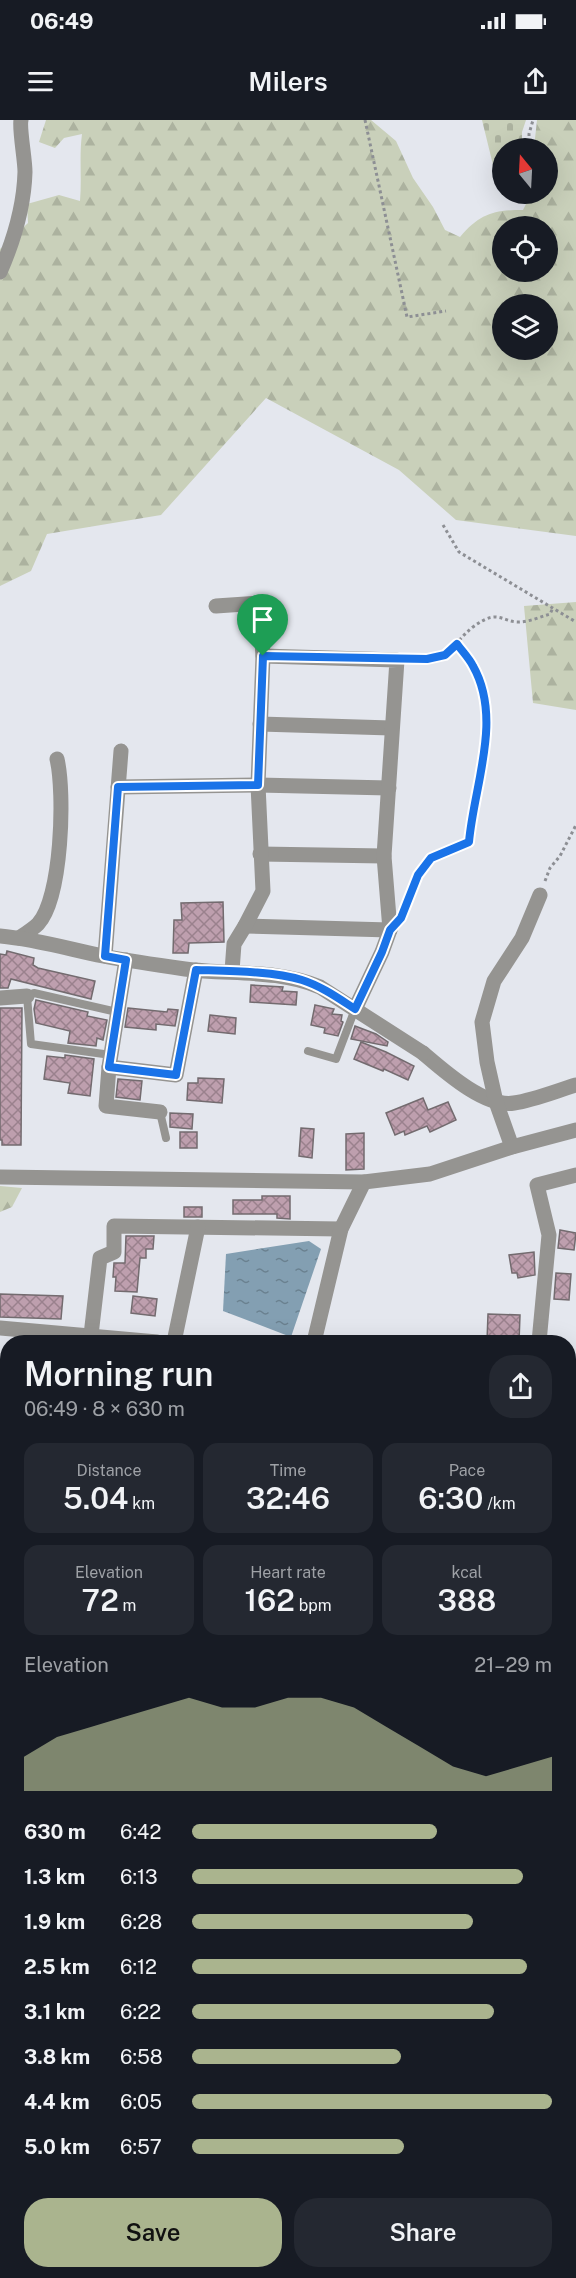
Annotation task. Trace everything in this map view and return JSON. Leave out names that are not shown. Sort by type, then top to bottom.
[{"type":"street","points":[[0,272],[17,227],[22,206],[25,171],[24,143],[17,121]]},
{"type":"street","points":[[0,230],[17,227]]},
{"type":"street","points":[[216,606],[259,603],[263,656],[258,785],[262,891],[246,926],[234,944],[232,971]]},
{"type":"street","points":[[263,656],[397,660],[384,856],[390,930],[355,1009]]},
{"type":"street","points":[[260,724],[391,728]]},
{"type":"street","points":[[105,956],[121,751]]},
{"type":"street","points":[[19,938],[39,924],[50,902],[62,810],[61,775],[57,759]]},
{"type":"street","points":[[118,787],[258,785],[389,788]]},
{"type":"street","points":[[260,854],[384,856]]},
{"type":"street","points":[[512,1147],[496,1102],[487,1062],[482,1022],[494,981],[522,938],[540,895]]},
{"type":"street","points":[[246,926],[390,930]]},
{"type":"street","points":[[0,936],[126,960],[196,970],[232,971],[301,979],[320,987],[423,1053],[455,1081],[496,1102],[512,1104],[576,1085]]},
{"type":"street","points":[[126,960],[110,1061],[106,1106],[160,1112]]},
{"type":"street","points":[[110,1061],[176,1075],[196,970]]},
{"type":"street","points":[[0,998],[27,996]]},
{"type":"street","points":[[0,1177],[364,1182],[430,1174],[512,1147],[576,1130]]},
{"type":"street","points":[[539,1335],[549,1235],[537,1185],[576,1175]]},
{"type":"street","points":[[316,1335],[341,1229],[364,1182]]},
{"type":"street","points":[[0,1328],[91,1335],[99,1258],[114,1252],[114,1226],[341,1229]]},
{"type":"street","points":[[175,1335],[198,1227]]},
{"type":"lane","points":[[110,1061],[31,1044],[27,996],[34,993],[117,1012]]},
{"type":"lane","points":[[308,1052],[336,1059],[355,1009]]},
{"type":"lane","points":[[160,1112],[166,1138]]},
{"type":"path","points":[[365,120],[407,317],[446,311]]},
{"type":"path","points":[[529,138],[533,120]]},
{"type":"path","points":[[443,525],[459,552],[576,622]]},
{"type":"path","points":[[397,660],[427,659],[445,655],[474,626],[488,618],[498,616],[516,622],[550,614],[553,608]]},
{"type":"path","points":[[390,930],[401,918],[418,875],[431,858],[469,842],[484,749],[487,713],[474,667],[457,644]]},
{"type":"path","points":[[540,895],[550,868],[560,856],[576,825]]},
{"type":"green space","points":[[46,120],[371,120],[396,141],[413,178],[433,207],[445,230],[460,237],[481,218],[495,212],[523,210],[526,204],[558,204],[558,138],[535,138],[537,120],[576,120],[576,536],[456,520],[399,470],[266,398],[161,515],[47,534],[31,571],[0,586],[0,249],[28,223],[27,204],[59,195],[80,201],[82,134],[64,138],[55,148],[39,142]]},
{"type":"green space","points":[[482,120],[526,120],[522,138],[492,138],[492,161]]},
{"type":"green space","points":[[576,602],[576,710],[533,703],[524,606]]},
{"type":"green space","points":[[0,1186],[22,1188],[12,1207],[0,1212]]},
{"type":"water","points":[[309,1241],[321,1249],[292,1335],[286,1335],[223,1311],[226,1254]]},
{"type":"building","points":[[223,902],[224,942],[189,943],[188,953],[173,953],[174,920],[182,920],[181,903]]},
{"type":"building","points":[[7,951],[34,958],[33,965],[38,968],[95,981],[91,999],[11,979],[8,988],[0,988],[0,954],[6,955]]},
{"type":"building","points":[[251,985],[283,987],[282,991],[297,992],[296,1005],[250,1002]]},
{"type":"building","points":[[36,1000],[88,1012],[87,1016],[107,1020],[103,1040],[97,1038],[96,1046],[68,1043],[70,1031],[36,1023],[34,1009]]},
{"type":"building","points":[[315,1005],[334,1009],[332,1014],[342,1015],[341,1021],[343,1022],[338,1036],[324,1033],[325,1028],[311,1025]]},
{"type":"building","points":[[0,1008],[22,1008],[21,1145],[2,1145],[2,1140],[0,1140]]},
{"type":"building","points":[[128,1008],[167,1012],[168,1009],[178,1010],[175,1026],[156,1024],[156,1030],[125,1027]]},
{"type":"building","points":[[210,1015],[236,1018],[235,1034],[208,1031]]},
{"type":"building","points":[[355,1026],[376,1034],[388,1042],[387,1046],[351,1039]]},
{"type":"building","points":[[361,1042],[414,1066],[408,1080],[354,1059]]},
{"type":"building","points":[[65,1055],[94,1059],[90,1096],[68,1093],[70,1083],[44,1079],[47,1056],[65,1058]]},
{"type":"building","points":[[198,1078],[224,1079],[222,1103],[187,1100],[188,1083],[198,1083]]},
{"type":"building","points":[[118,1079],[142,1081],[140,1100],[116,1097]]},
{"type":"building","points":[[423,1098],[428,1110],[448,1102],[456,1120],[430,1132],[427,1126],[405,1135],[404,1131],[395,1135],[386,1113]]},
{"type":"building","points":[[170,1113],[193,1114],[192,1129],[170,1127]]},
{"type":"building","points":[[301,1128],[314,1129],[312,1158],[299,1156]]},
{"type":"building","points":[[180,1132],[197,1132],[197,1148],[180,1148]]},
{"type":"building","points":[[364,1133],[364,1169],[346,1170],[346,1134]]},
{"type":"building","points":[[262,1196],[290,1196],[290,1219],[277,1218],[277,1214],[233,1214],[233,1200],[262,1200]]},
{"type":"building","points":[[184,1207],[202,1207],[202,1217],[184,1217]]},
{"type":"building","points":[[560,1230],[576,1233],[574,1250],[558,1248]]},
{"type":"building","points":[[126,1236],[154,1236],[153,1249],[146,1249],[146,1258],[140,1258],[137,1292],[115,1291],[114,1263],[125,1263]]},
{"type":"building","points":[[534,1252],[535,1275],[518,1278],[517,1273],[512,1273],[509,1255]]},
{"type":"building","points":[[556,1273],[571,1274],[569,1300],[554,1299]]},
{"type":"building","points":[[0,1294],[63,1296],[61,1319],[0,1317]]},
{"type":"building","points":[[133,1296],[157,1299],[155,1316],[131,1313]]},
{"type":"building","points":[[488,1314],[520,1315],[519,1335],[487,1335]]},
{"type":"route","points":[[457,644],[474,667],[487,713],[484,749],[469,842],[431,858],[418,875],[401,918],[390,930],[355,1009],[320,987],[301,979],[232,971],[196,970],[176,1075],[109,1067],[126,960],[105,956],[118,787],[258,785],[263,656],[427,659],[445,655],[457,644]]}]
